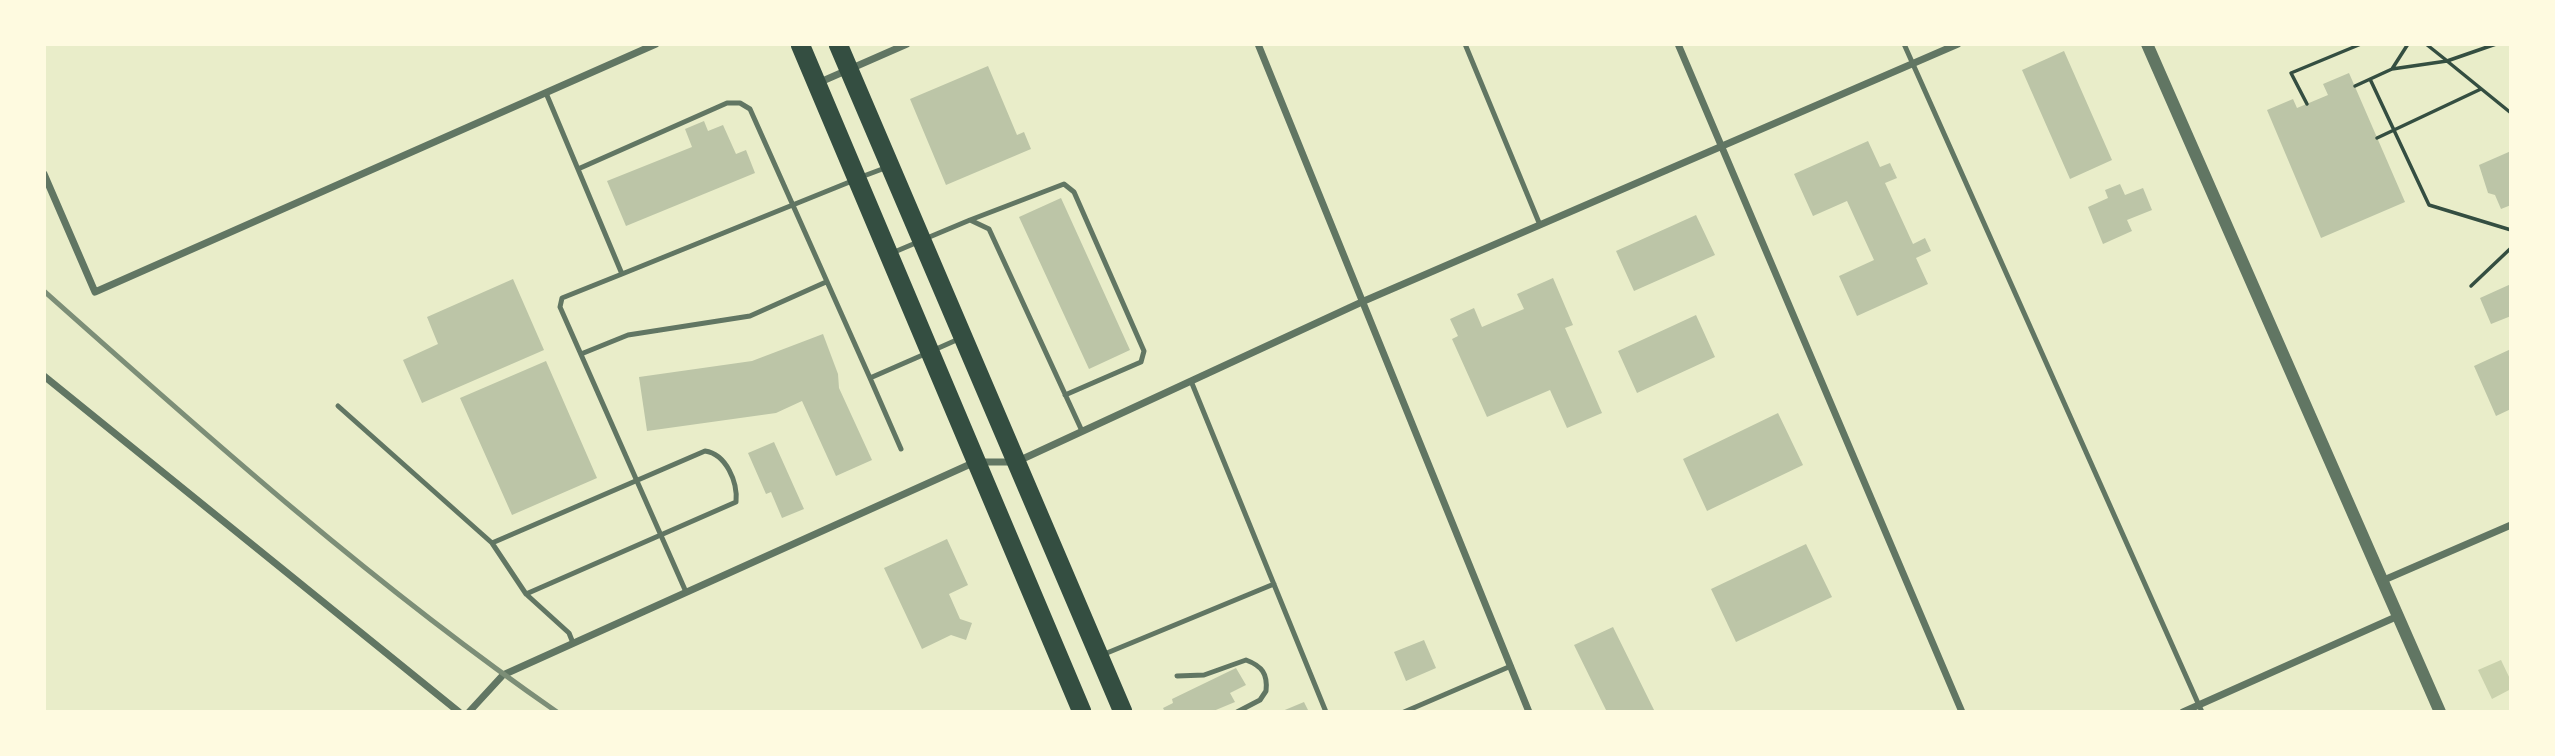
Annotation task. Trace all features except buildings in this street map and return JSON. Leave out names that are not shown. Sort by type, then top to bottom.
[{"type":"highway","points":[[800,44],[1082,712]]},
{"type":"highway","points":[[838,44],[1123,712]]},
{"type":"street","points":[[44,174],[95,292],[656,44]]},
{"type":"street","points":[[817,83],[906,44]]},
{"type":"street","points":[[1258,44],[1529,712]]},
{"type":"street","points":[[1678,44],[1724,146],[1962,712]]},
{"type":"street","points":[[469,712],[503,675],[975,462],[1016,462],[1364,301],[1958,44]]},
{"type":"street","points":[[2147,44],[2440,712]]},
{"type":"street","points":[[44,376],[459,712]]},
{"type":"street","points":[[2384,580],[2511,525]]},
{"type":"street","points":[[2183,712],[2200,709],[2398,616]]},
{"type":"lane","points":[[1465,44],[1540,225]]},
{"type":"lane","points":[[1905,44],[2200,709]]},
{"type":"lane","points":[[546,93],[622,274]]},
{"type":"lane","points":[[578,169],[727,103],[740,103],[750,109],[901,449]]},
{"type":"lane","points":[[685,593],[560,307],[562,298],[891,166]]},
{"type":"lane","points":[[889,255],[1064,184],[1074,192],[1143,351],[1141,362],[1065,395]]},
{"type":"lane","points":[[970,220],[989,229],[1082,432]]},
{"type":"lane","points":[[581,354],[628,335],[750,316],[826,282]]},
{"type":"lane","points":[[870,378],[964,337]]},
{"type":"lane","points":[[1191,381],[1326,712]]},
{"type":"lane","points":[[338,406],[492,543],[526,594],[569,633],[573,643]]},
{"type":"lane","points":[[492,543],[705,451],[722,458],[737,489],[736,502],[526,594]]},
{"type":"lane","points":[[1099,657],[1275,584]]},
{"type":"lane","points":[[1177,676],[1204,675],[1246,660],[1258,664],[1264,671],[1266,691],[1260,700],[1237,712]]},
{"type":"lane","points":[[1404,712],[1511,666]]},
{"type":"path","points":[[2307,104],[2291,73],[2361,44]]},
{"type":"path","points":[[2392,69],[2408,44]]},
{"type":"path","points":[[2426,44],[2511,113]]},
{"type":"path","points":[[2355,86],[2392,69],[2447,61],[2496,44]]},
{"type":"path","points":[[2370,79],[2429,205],[2511,230]]},
{"type":"path","points":[[2377,138],[2481,89]]},
{"type":"path","points":[[2471,286],[2511,248]]},
{"type":"green space","points":[[2501,660],[2511,681],[2511,689],[2492,699],[2478,670]]},
{"type":"railway","points":[[44,291],[231,456],[358,562],[489,664],[557,712]]}]
